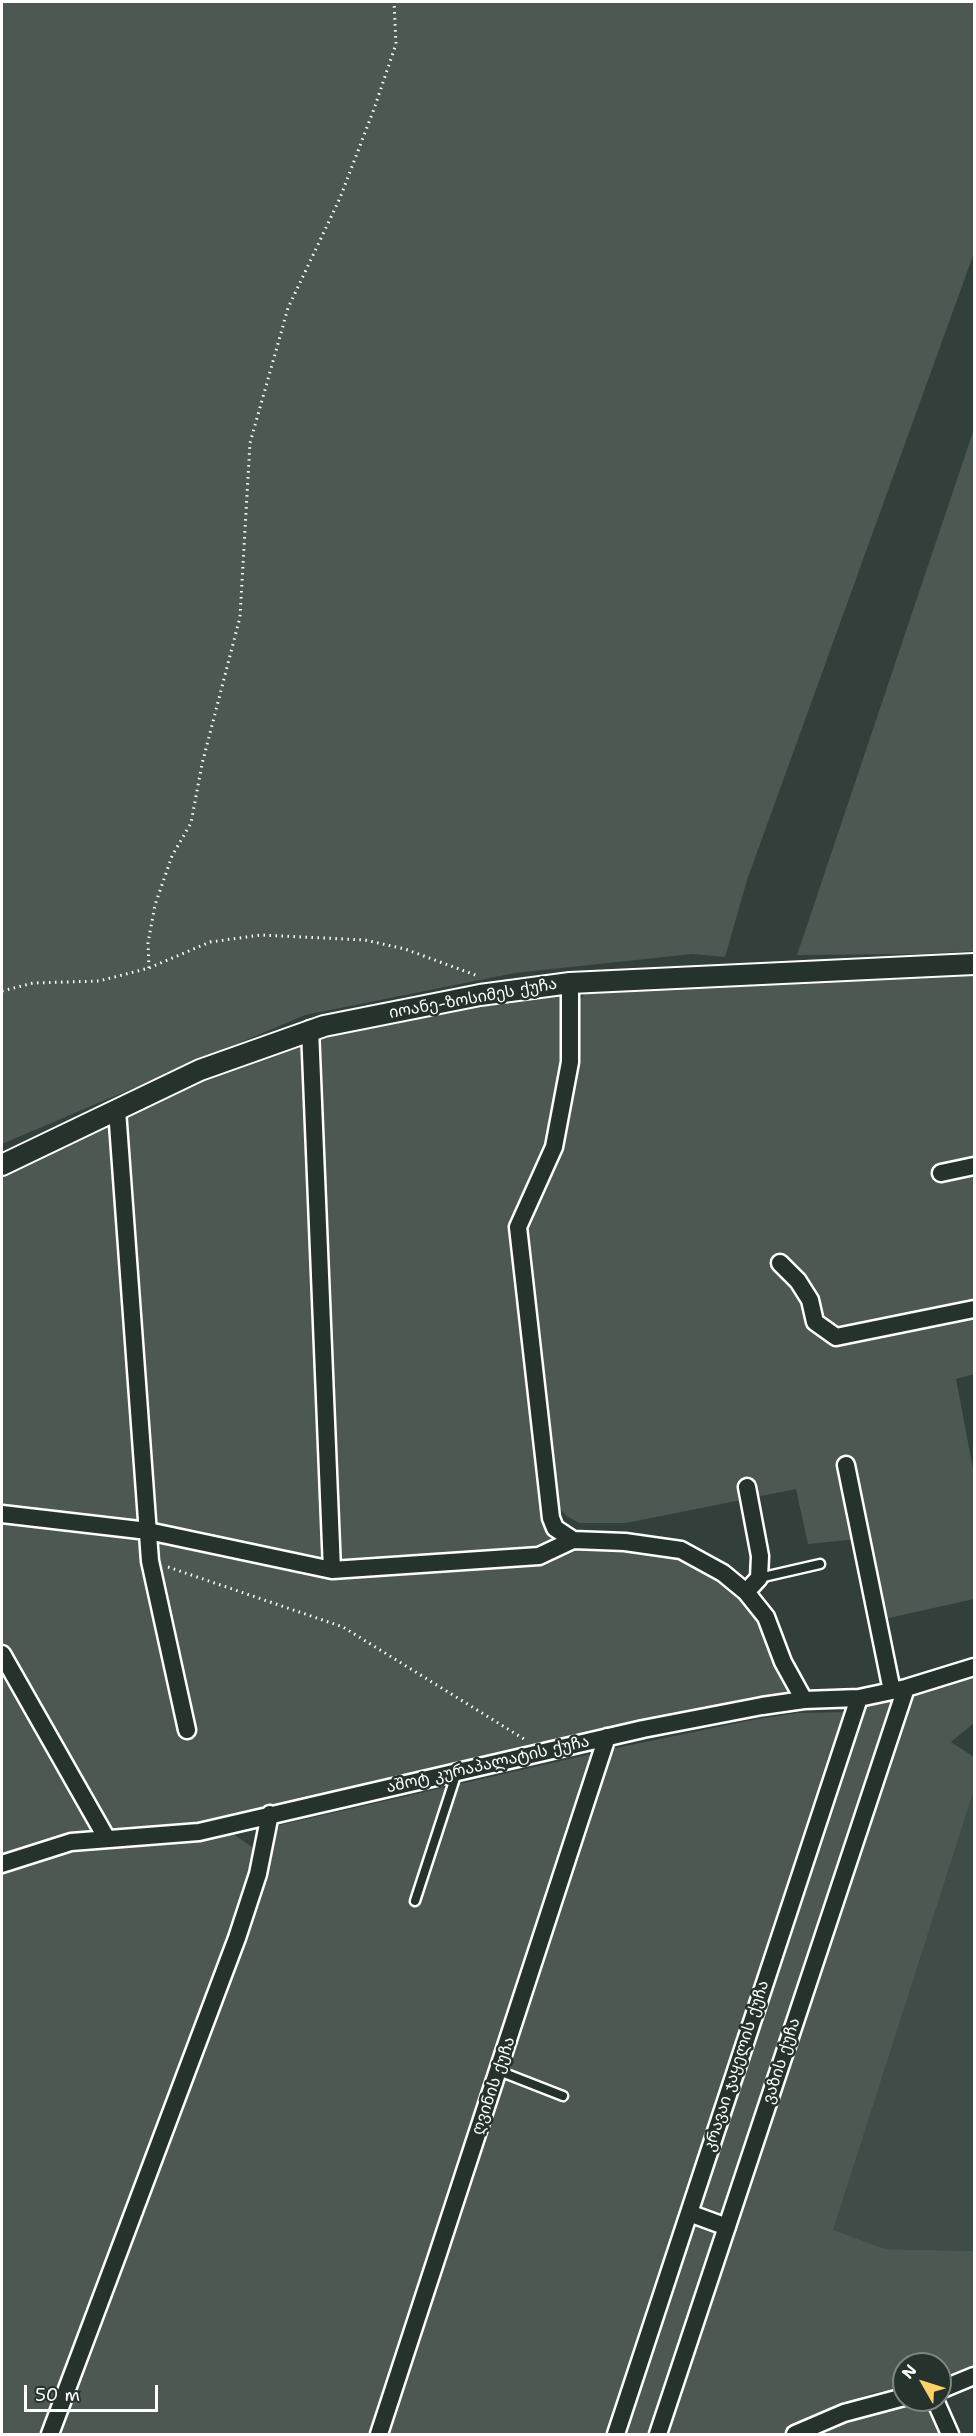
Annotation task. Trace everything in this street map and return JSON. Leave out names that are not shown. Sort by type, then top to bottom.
[{"type":"street","name":"იოანე-ზოსიმეს ქუჩა","points":[[2,1165],[200,1070],[310,1029],[480,995],[570,983],[975,963]]},
{"type":"street","points":[[570,983],[570,1062],[554,1147],[518,1227],[551,1518],[555,1528],[573,1540]]},
{"type":"street","points":[[310,1029],[332,1570]]},
{"type":"street","points":[[117,1110],[150,1561],[187,1730]]},
{"type":"street","points":[[941,1173],[975,1166]]},
{"type":"street","points":[[780,1263],[798,1281],[810,1300],[815,1322],[836,1337],[975,1309]]},
{"type":"street","points":[[846,1465],[899,1690]]},
{"type":"street","points":[[746,1592],[759,1578],[760,1556],[747,1487]]},
{"type":"street","points":[[2,1514],[148,1531],[332,1570],[539,1556],[573,1540],[625,1542],[681,1550],[723,1573],[746,1592],[766,1617],[783,1662],[804,1700]]},
{"type":"street","points":[[4,1664],[107,1839]]},
{"type":"street","name":"აშოტ კურაპალატის ქუჩა","points":[[2,1863],[70,1842],[199,1832],[607,1737],[762,1706],[804,1700],[859,1698],[899,1690],[975,1667]]},
{"type":"street","name":"ვაზის ქუჩა","points":[[658,2434],[727,2227],[899,1690]]},
{"type":"street","name":"კრავაი ჯაყელის ქუჩა","points":[[616,2434],[859,1698]]},
{"type":"street","name":"ღვინის ქუჩა","points":[[379,2434],[607,1737]]},
{"type":"street","points":[[50,2434],[237,1938],[258,1874],[270,1814]]},
{"type":"street","points":[[689,2213],[727,2227]]},
{"type":"street","points":[[952,2385],[975,2376]]},
{"type":"street","points":[[795,2434],[844,2412],[892,2400]]},
{"type":"street","points":[[940,2412],[950,2434]]},
{"type":"lane","points":[[759,1578],[820,1564]]},
{"type":"lane","points":[[415,1901],[457,1772]]},
{"type":"lane","points":[[499,2071],[563,2096]]},
{"type":"path","points":[[149,968],[148,943],[155,905],[172,856],[191,823],[202,764],[240,617],[250,443],[288,308],[340,198],[396,44],[394,2]]},
{"type":"path","points":[[2,990],[33,983],[99,981],[149,968],[210,942],[261,935],[365,940],[405,949],[487,979]]},
{"type":"path","points":[[150,1561],[343,1627],[546,1752]]},
{"type":"shaded area","points":[[2,2],[974,2],[974,253],[747,880],[725,957],[692,954],[515,973],[305,1015],[2,1144]]},
{"type":"shaded area","points":[[974,429],[974,951],[921,954],[797,955]]},
{"type":"shaded area","points":[[974,971],[974,1374],[956,1379],[974,1474],[974,1599],[884,1619],[867,1538],[808,1544],[796,1489],[626,1523],[580,1523],[568,1517],[556,1505],[527,1234],[555,1163],[580,1000],[589,988]]},
{"type":"shaded area","points":[[570,983],[554,1147],[518,1227],[551,1518],[564,1535],[681,1550],[746,1592],[804,1700],[224,1828],[258,1851],[258,1874],[50,2434],[2,2434],[2,1165],[310,1029]]},
{"type":"shaded area","points":[[974,1675],[974,1723],[951,1742],[974,1757],[974,1790],[833,2230],[885,2249],[974,2251],[974,2368],[952,2376],[952,2352],[892,2352],[892,2390],[872,2393],[782,2434],[665,2434],[886,1763],[917,1686]]},
{"type":"shaded area","points":[[906,1688],[658,2434],[616,2434],[859,1698]]},
{"type":"shaded area","points":[[851,1712],[613,2434],[383,2434],[606,1750],[757,1719],[798,1713]]},
{"type":"shaded area","points":[[596,1753],[375,2434],[55,2434],[271,1827]]},
{"type":"shaded area","points":[[974,1790],[974,2251],[885,2249],[832,2231]]},
{"type":"shaded area","points":[[892,2407],[892,2412],[934,2412],[943,2434],[816,2434]]}]
